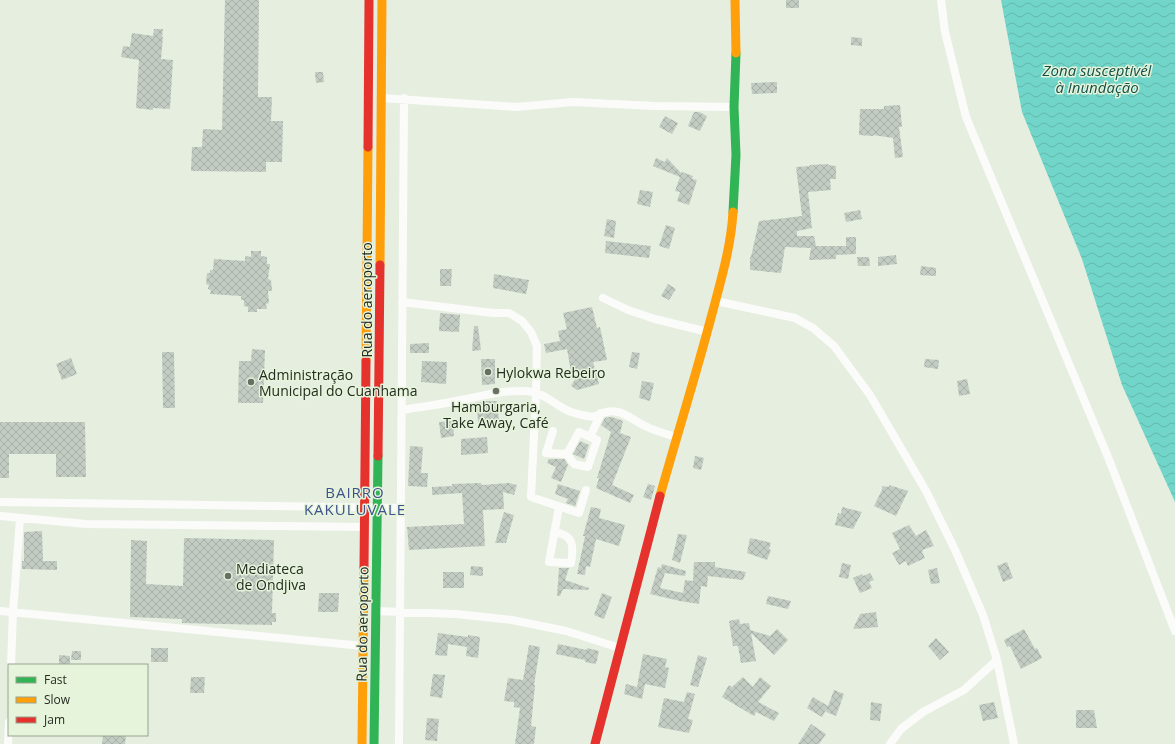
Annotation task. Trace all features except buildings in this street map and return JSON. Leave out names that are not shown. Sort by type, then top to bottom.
[{"type":"main road","name":"Rua do aeroporto","points":[[362,744],[369,0]]},
{"type":"main road","name":"Rua do aeroporto","points":[[374,744],[379,422],[382,0]]},
{"type":"main road","points":[[595,744],[676,437],[698,370],[726,261],[732,228],[736,155],[734,107],[736,67],[735,0]]},
{"type":"street","points":[[941,0],[945,32],[966,117],[1110,462],[1175,631]]},
{"type":"street","points":[[382,98],[404,98],[516,107],[573,102],[655,106],[734,107]]},
{"type":"street","points":[[399,744],[404,98]]},
{"type":"street","points":[[603,298],[628,310],[655,319],[708,332]]},
{"type":"street","points":[[716,301],[795,318],[813,328],[834,346],[870,395],[926,491],[956,552],[983,616],[997,660],[1014,744]]},
{"type":"street","points":[[402,302],[493,313],[508,313],[522,322],[531,332],[537,346],[531,497],[579,513],[586,490]]},
{"type":"street","points":[[402,410],[490,394],[525,391],[542,395],[569,411],[594,417],[601,413],[610,411],[620,413],[645,426],[676,437]]},
{"type":"street","points":[[590,436],[601,413]]},
{"type":"street","points":[[553,431],[546,453],[567,454]]},
{"type":"street","points":[[579,432],[597,440],[588,467],[574,464],[567,454],[579,432]]},
{"type":"street","points":[[0,502],[401,508]]},
{"type":"street","points":[[554,532],[559,507]]},
{"type":"street","points":[[0,516],[86,524],[364,527]]},
{"type":"street","points":[[11,664],[20,518]]},
{"type":"street","points":[[0,611],[362,646]]},
{"type":"street","points":[[376,611],[456,614],[512,620],[566,631],[620,648]]},
{"type":"street","points":[[890,744],[901,729],[923,712],[964,690],[997,660]]},
{"type":"water","name":"Zona susceptivél à Inundação","points":[[1001,0],[1175,0],[1175,502],[1122,385],[1082,259],[1022,112]]},
{"type":"traffic: fast","points":[[733,212],[736,155],[734,107],[736,53]]},
{"type":"traffic: fast","points":[[374,744],[378,456]]},
{"type":"traffic: slow","points":[[380,265],[382,0]]},
{"type":"traffic: slow","points":[[735,0],[736,53]]},
{"type":"traffic: slow","points":[[366,361],[368,147]]},
{"type":"traffic: slow","points":[[660,496],[700,360],[722,276],[728,251],[733,212]]},
{"type":"traffic: slow","points":[[362,744],[364,568]]},
{"type":"traffic: jam","points":[[368,147],[369,0]]},
{"type":"traffic: jam","points":[[378,456],[380,265]]},
{"type":"traffic: jam","points":[[364,568],[366,361]]},
{"type":"traffic: jam","points":[[595,744],[660,496]]},
{"type":"place","name":"Hylokwa Rebeiro","points":[[488,372]]},
{"type":"place","name":"Administração Municipal do Cuanhama","points":[[251,382]]},
{"type":"place","name":"Hamburgaria, Take Away, Café","points":[[496,391]]},
{"type":"place","name":"Mediateca de Ondjiva","points":[[228,576]]},
{"type":"district","name":"BAIRRO KAKULUVALE","points":[[355,500]]}]
